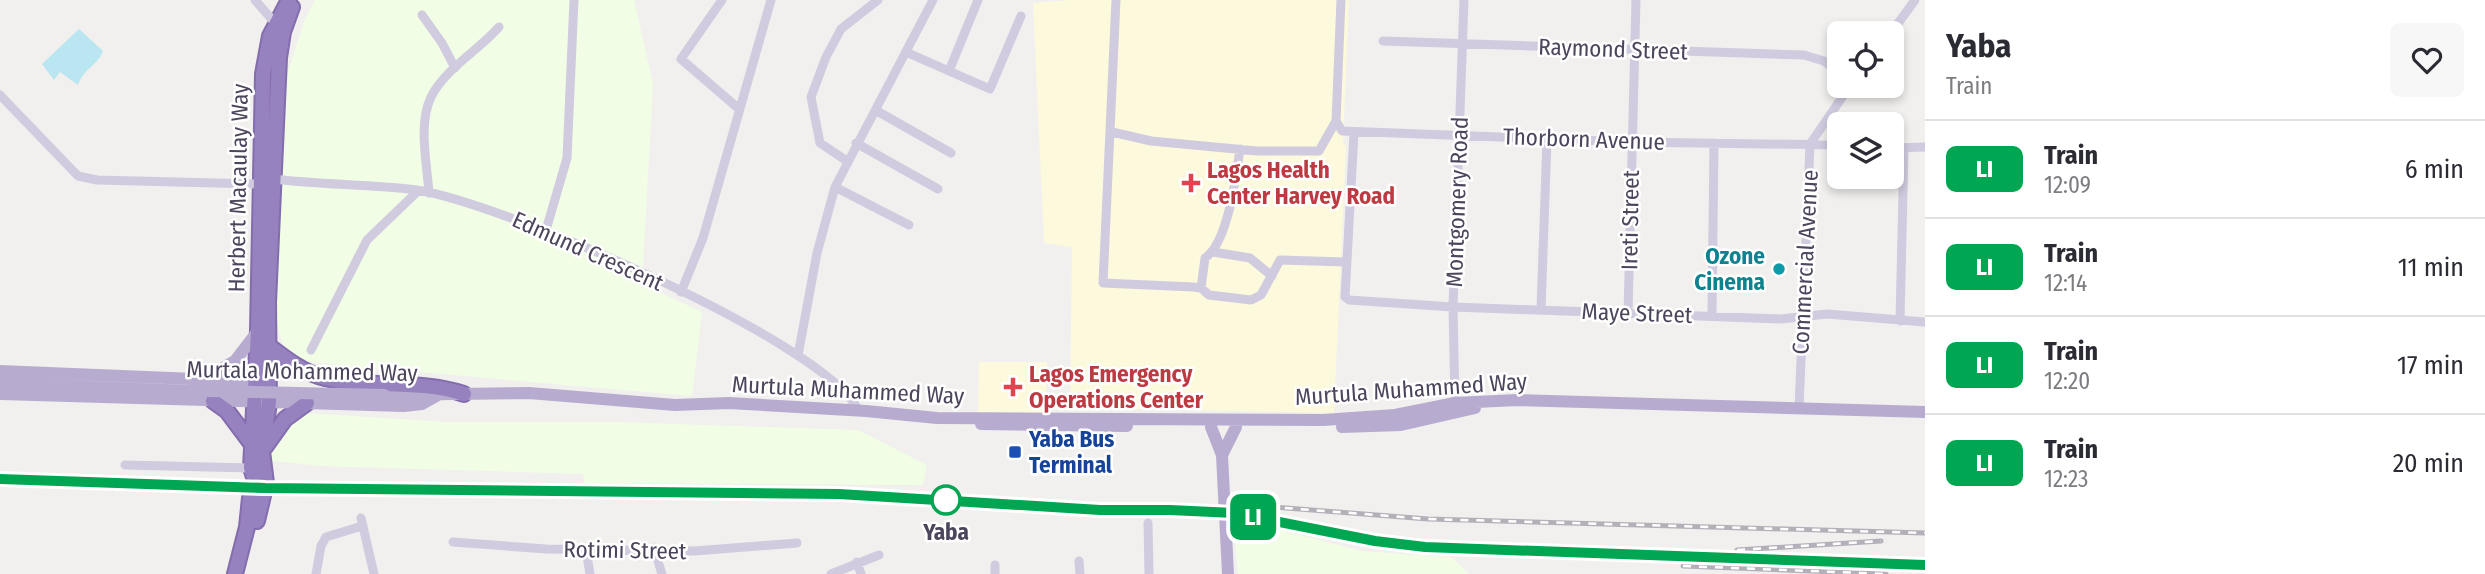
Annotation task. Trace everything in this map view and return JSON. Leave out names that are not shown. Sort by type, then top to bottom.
[{"type":"highway","name":"Herbert Macaulay Way","points":[[262,382],[269,346],[263,74],[266,49],[275,23],[289,0]]},
{"type":"highway","name":"Herbert Macaulay Way","points":[[262,382],[255,321],[267,182],[281,45],[287,21],[298,0]]},
{"type":"highway","points":[[269,346],[302,369],[326,379],[433,385],[464,394]]},
{"type":"highway","points":[[235,574],[247,527],[250,498],[256,483],[251,468],[257,448],[262,382]]},
{"type":"highway","points":[[213,401],[228,411],[257,448],[266,483],[246,574]]},
{"type":"highway","points":[[257,448],[285,419],[307,403]]},
{"type":"main road","points":[[196,380],[225,369],[243,353],[255,321]]},
{"type":"main road","points":[[0,371],[262,382]]},
{"type":"main road","points":[[0,383],[261,403],[404,406],[422,404],[440,394]]},
{"type":"main road","points":[[0,394],[38,388]]},
{"type":"main road","name":"Murtala Mohammed Way","points":[[38,388],[440,394]]},
{"type":"main road","name":"Murtula Muhammed Way","points":[[440,394],[529,393],[675,405],[729,403],[937,418],[1323,420],[1395,415],[1454,403],[1517,400],[1925,412]]},
{"type":"main road","points":[[937,418],[1000,426],[1401,425],[1517,400]]},
{"type":"main road","points":[[1211,427],[1222,455],[1228,574]]},
{"type":"main road","points":[[1222,455],[1236,427]]},
{"type":"street","points":[[255,0],[275,23]]},
{"type":"street","points":[[545,230],[567,158],[574,0]]},
{"type":"street","points":[[722,0],[681,59],[739,109]]},
{"type":"street","points":[[847,161],[820,143],[812,93],[837,33],[878,0]]},
{"type":"street","points":[[798,355],[817,253],[835,187],[856,143],[877,111],[908,53],[933,0]]},
{"type":"street","points":[[949,71],[978,0]]},
{"type":"street","points":[[1116,0],[1103,284],[1201,288],[1209,295],[1251,300],[1261,295],[1280,260],[1345,262],[1354,133],[1342,131],[1336,121]]},
{"type":"street","points":[[1112,132],[1152,141],[1240,149],[1319,151],[1336,121],[1340,0]]},
{"type":"street","name":"Montgomery Road","points":[[1454,403],[1453,307],[1464,0]]},
{"type":"street","name":"Ireti Street","points":[[1628,314],[1636,0]]},
{"type":"street","points":[[1900,21],[1915,0]]},
{"type":"street","points":[[681,292],[703,238],[767,1]]},
{"type":"street","points":[[422,15],[442,43],[455,68]]},
{"type":"street","points":[[908,53],[990,89],[1021,16]]},
{"type":"street","points":[[429,194],[427,112],[431,97],[455,68],[499,27]]},
{"type":"street","name":"Raymond Street","points":[[1382,41],[1804,55],[1827,63]]},
{"type":"street","name":"Edmund Crescent","points":[[0,95],[78,176],[97,180],[267,182],[418,191],[510,216],[681,292],[798,355],[839,385],[858,409],[866,411]]},
{"type":"street","name":"Commercial Avenue","points":[[1798,409],[1810,144],[1842,98]]},
{"type":"street","points":[[877,111],[951,153]]},
{"type":"street","name":"Thorborn Avenue","points":[[1354,133],[1632,142],[1827,145]]},
{"type":"street","points":[[1541,310],[1547,139]]},
{"type":"street","points":[[856,143],[938,189]]},
{"type":"street","points":[[1712,316],[1714,143]]},
{"type":"street","points":[[1904,148],[1925,147]]},
{"type":"street","points":[[1201,288],[1205,258],[1213,252],[1232,200],[1240,149]]},
{"type":"street","points":[[835,187],[909,225]]},
{"type":"street","points":[[1900,321],[1903,189]]},
{"type":"street","points":[[311,350],[367,240],[418,191]]},
{"type":"street","points":[[1213,252],[1250,258],[1272,276]]},
{"type":"street","name":"Maye Street","points":[[1345,262],[1345,297],[1349,300],[1628,314],[1781,318],[1802,314],[1925,322]]},
{"type":"street","points":[[125,465],[251,468]]},
{"type":"street","points":[[316,574],[326,537],[362,522],[374,574]]},
{"type":"street","points":[[1148,523],[1149,574]]},
{"type":"street","name":"Rotimi Street","points":[[453,542],[586,550],[654,548],[695,551],[797,543]]},
{"type":"street","points":[[654,548],[662,574]]},
{"type":"street","points":[[586,550],[590,574]]},
{"type":"street","points":[[831,574],[879,555]]},
{"type":"street","points":[[1079,561],[1080,574]]},
{"type":"street","points":[[857,562],[860,574]]},
{"type":"shaded area","points":[[315,0],[634,0],[653,84],[642,284],[702,312],[692,396],[349,366],[303,361],[292,355],[282,342],[275,318],[283,87],[305,19]]},
{"type":"shaded area","name":"Lagos Health Center Harvey Road","points":[[1071,0],[1349,0],[1343,143],[1346,146],[1334,413],[1070,408],[1072,247],[1044,243],[1033,3]]},
{"type":"shaded area","points":[[79,29],[103,51],[101,56],[84,74],[78,85],[60,72],[54,80],[42,64]]},
{"type":"shaded area","name":"Lagos Emergency Operations Center","points":[[979,362],[1047,362],[1046,413],[978,412]]},
{"type":"shaded area","points":[[305,413],[447,422],[615,422],[858,430],[927,465],[923,485],[584,483],[583,474],[320,466],[267,460],[280,437]]},
{"type":"shaded area","points":[[1233,518],[1362,551],[1451,557],[1469,574],[1238,574]]},
{"type":"railway","points":[[0,479],[265,488],[839,494],[1100,510],[1234,513],[1375,541],[1425,547],[1925,565]]},
{"type":"railway","points":[[1221,503],[1428,519],[1925,533]]},
{"type":"railway","points":[[1737,550],[1881,541]]},
{"type":"railway","points":[[1683,566],[1886,574]]},
{"type":"train","name":"LI","points":[[0,479],[265,488],[839,494],[1100,510],[1234,513],[1375,541],[1425,547],[1925,565]]},
{"type":"place","name":"Lagos Health Center Harvey Road","points":[[1191,183]]},
{"type":"place","name":"Ozone Cinema","points":[[1779,269]]},
{"type":"place","name":"Lagos Emergency Operations Center","points":[[1013,387]]},
{"type":"place","name":"Yaba Bus Terminal","points":[[1015,452]]},
{"type":"place","name":"Yaba","points":[[946,500]]}]
